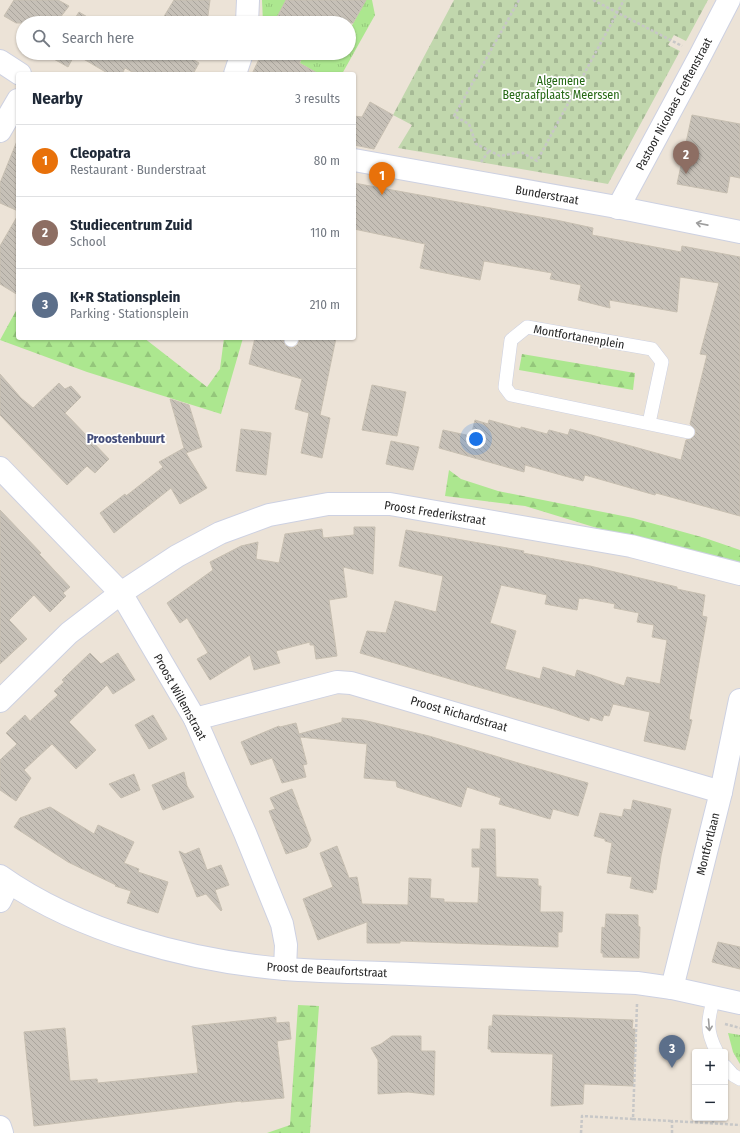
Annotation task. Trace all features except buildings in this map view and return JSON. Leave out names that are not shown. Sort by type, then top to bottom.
[{"type":"street","points":[[248,0],[248,16]]},
{"type":"street","name":"Pastoor Nicolaas Creftenstraat","points":[[618,208],[729,0]]},
{"type":"street","points":[[236,72],[240,60]]},
{"type":"street","points":[[0,62],[17,72]]},
{"type":"street","points":[[0,131],[16,103]]},
{"type":"street","name":"Bunderstraat","points":[[356,160],[618,208],[740,232]]},
{"type":"street","name":"Proost Willemstraat","points":[[0,468],[121,593],[195,719],[245,833],[282,924],[286,945],[285,969]]},
{"type":"street","name":"Proost Frederikstraat","points":[[0,701],[68,633],[121,593],[177,556],[220,533],[269,514],[328,504],[398,505],[631,546],[740,574]]},
{"type":"street","name":"Proost Richardstraat","points":[[195,719],[337,682],[351,683],[721,792]]},
{"type":"street","name":"Montfortlaan","points":[[672,988],[721,792],[740,700]]},
{"type":"street","name":"Proost de Beaufortstraat","points":[[3,887],[46,904],[82,921],[125,937],[204,958],[285,969],[637,984],[672,988],[740,1003]]},
{"type":"street","points":[[0,1127],[2,1133]]},
{"type":"lane","name":"Montfortanenplein","points":[[649,423],[662,362],[652,349],[527,327],[512,340],[504,387],[512,396],[688,432]]},
{"type":"lane","points":[[714,997],[708,1020],[708,1026],[715,1049]]},
{"type":"lane","points":[[728,1070],[733,1076],[740,1079]]},
{"type":"path","points":[[519,0],[454,116],[469,124],[476,144],[500,156],[521,152],[537,161],[624,0]]},
{"type":"path","points":[[593,0],[700,56]]},
{"type":"path","points":[[485,155],[489,151]]},
{"type":"path","points":[[633,1119],[637,984]]},
{"type":"path","points":[[581,1133],[582,1116],[740,1125]]},
{"type":"path","points":[[672,1121],[672,1133]]},
{"type":"green space","points":[[262,0],[286,0],[278,16],[263,16]]},
{"type":"green space","points":[[366,0],[372,0],[375,15],[356,49],[356,18]]},
{"type":"green space","name":"Algemene Begraafplaats Meerssen","points":[[454,0],[708,0],[686,41],[674,35],[668,45],[680,51],[608,184],[398,148],[412,125],[393,115]]},
{"type":"green space","points":[[301,60],[350,60],[343,72],[316,72],[300,63]]},
{"type":"green space","points":[[16,311],[16,340],[147,340],[207,387],[220,369],[224,340],[242,340],[221,414],[87,372],[0,340]]},
{"type":"green space","points":[[522,354],[635,373],[633,390],[519,370]]},
{"type":"green space","points":[[449,470],[461,479],[498,491],[633,518],[705,538],[740,550],[740,565],[701,553],[597,528],[525,506],[445,496]]},
{"type":"green space","points":[[298,1005],[319,1006],[310,1133],[267,1133],[290,1125]]},
{"type":"green space","points":[[728,1033],[740,1035],[740,1064],[733,1052]]},
{"type":"place","name":"Studiecentrum Zuid","points":[[686,174]]},
{"type":"place","name":"Cleopatra","points":[[382,195]]},
{"type":"place","name":"K+R Stationsplein","points":[[672,1068]]},
{"type":"district","name":"Proostenbuurt","points":[[126,438]]}]
